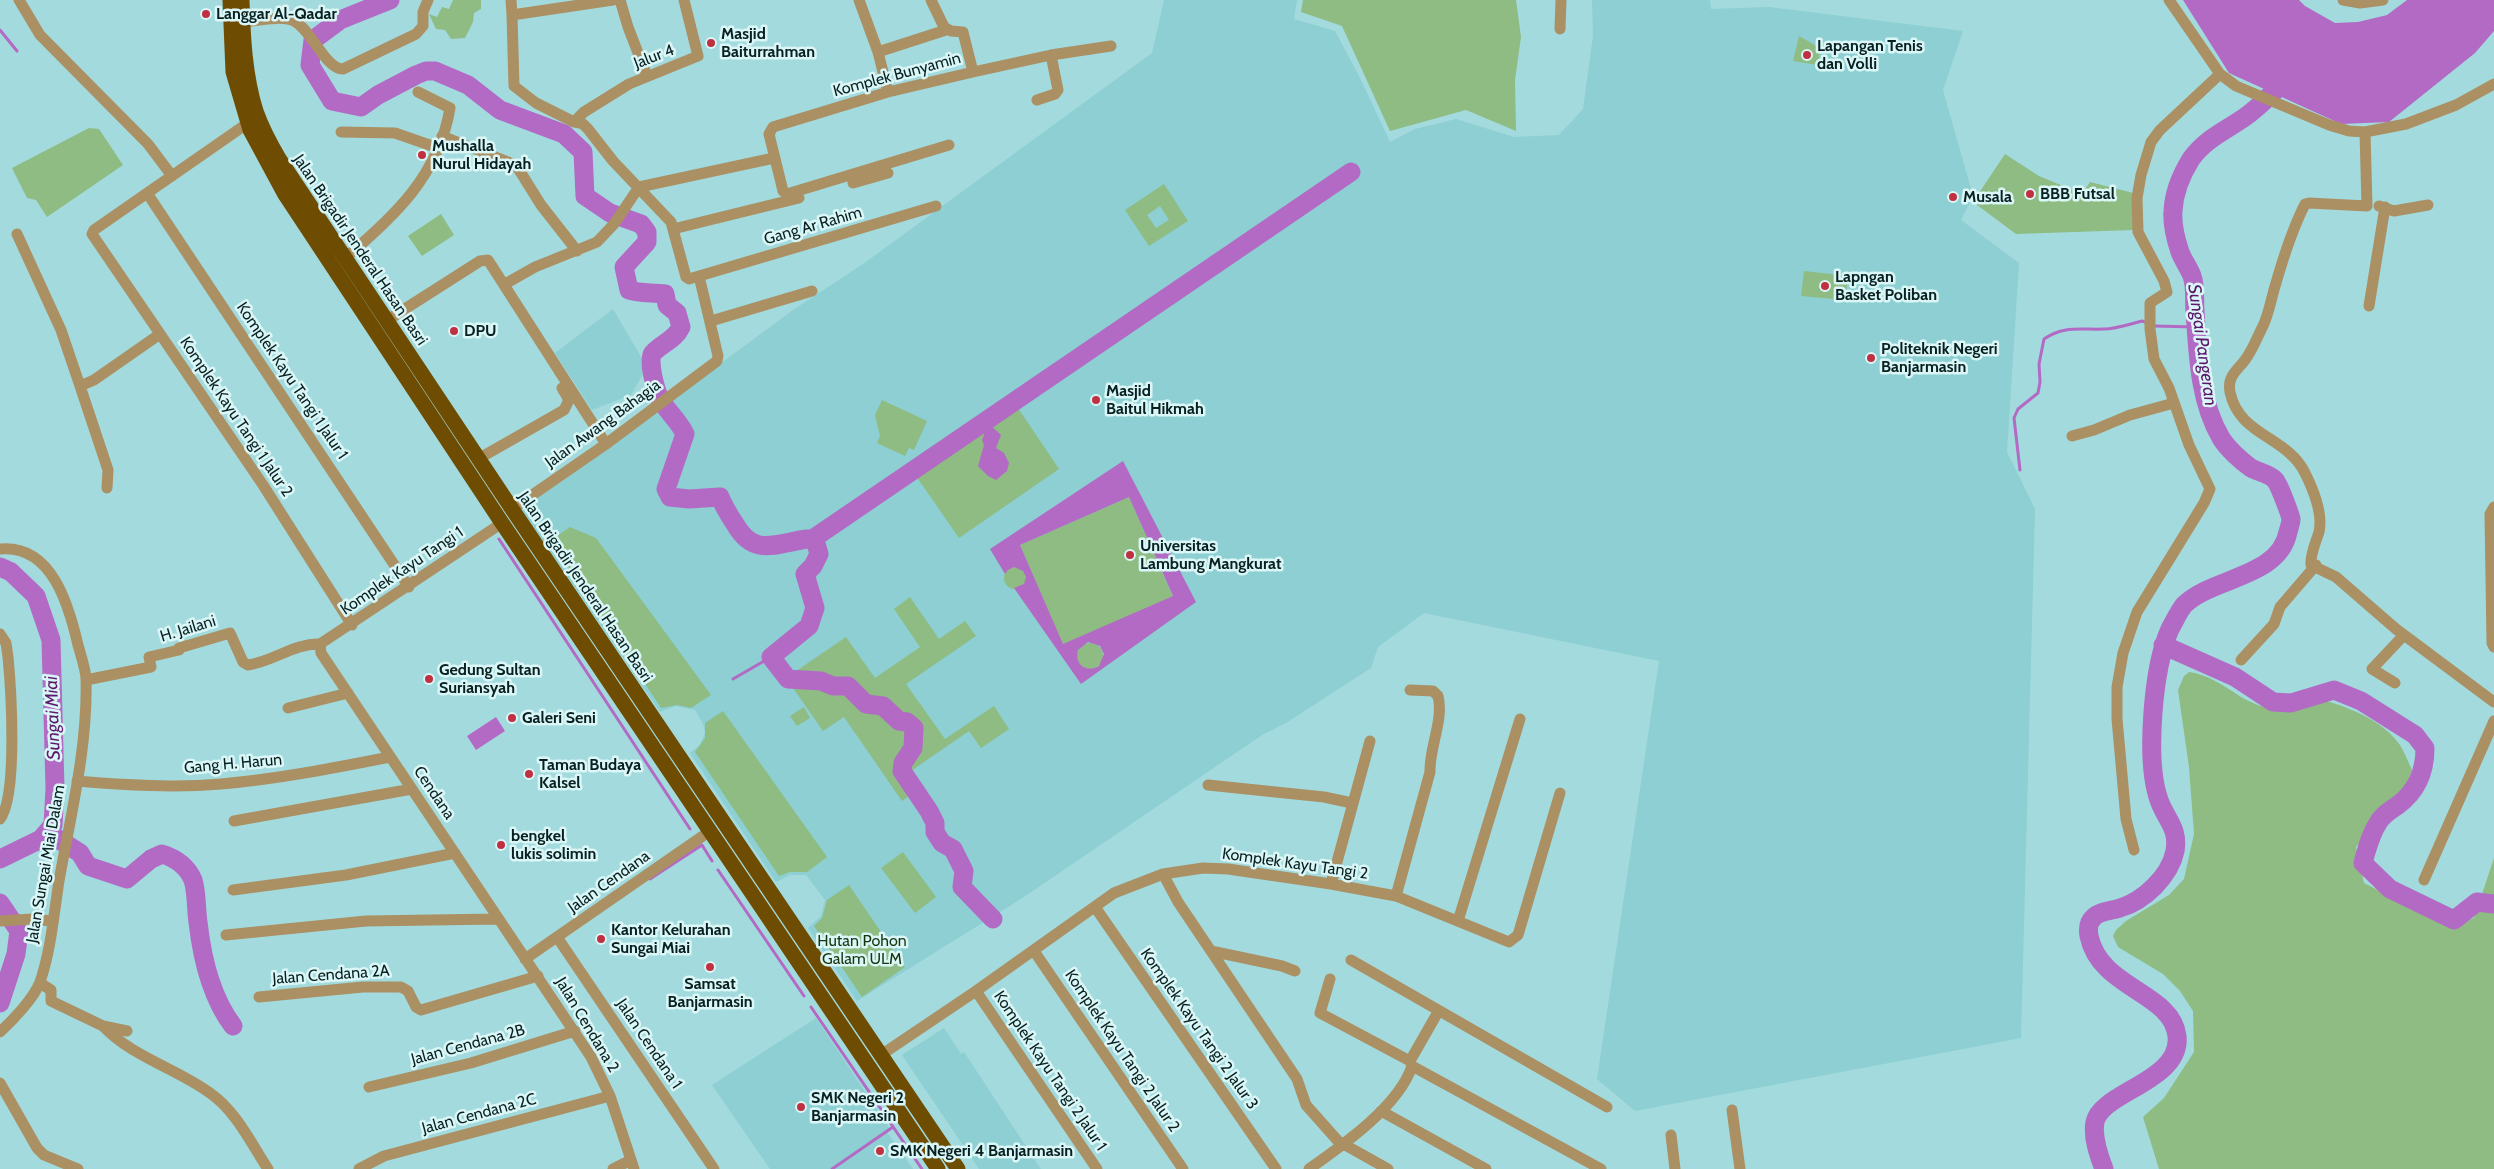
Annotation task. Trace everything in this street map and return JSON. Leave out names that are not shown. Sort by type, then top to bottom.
[{"type":"highway","name":"Jalan Brigadir Jenderal Hasan Basri","points":[[230,0],[233,72],[248,123],[265,161],[345,258],[478,459],[958,1169]]},
{"type":"highway","name":"Jalan Brigadir Jenderal Hasan Basri","points":[[242,0],[245,56],[257,113],[280,160],[290,189],[416,394],[938,1169]]},
{"type":"highway","points":[[416,394],[430,386]]},
{"type":"street","points":[[19,0],[40,35],[148,144],[172,176]]},
{"type":"street","points":[[242,22],[287,19],[299,24],[337,69],[343,69],[369,58],[419,31],[424,26],[423,12],[428,0]]},
{"type":"street","points":[[511,0],[514,86],[536,103],[574,122],[582,124],[588,129],[613,161],[671,222],[685,274],[689,279],[699,276],[711,321],[812,292]]},
{"type":"street","points":[[512,15],[561,5],[613,0]]},
{"type":"street","points":[[620,0],[628,27],[647,76]]},
{"type":"street","name":"Jalur 4","points":[[574,122],[612,94],[647,76],[698,56],[684,0]]},
{"type":"street","points":[[859,0],[878,52],[888,92]]},
{"type":"street","name":"Komplek Bunyamin","points":[[932,0],[946,30],[963,32],[973,72],[888,92],[774,127],[769,134],[783,191],[786,194],[949,146]]},
{"type":"street","points":[[1560,30],[1561,0]]},
{"type":"street","points":[[2169,0],[2220,74],[2236,86],[2329,125],[2349,131],[2365,132],[2406,124],[2477,95],[2494,84]]},
{"type":"street","points":[[2343,0],[2360,3],[2383,0]]},
{"type":"street","points":[[878,52],[946,30]]},
{"type":"street","points":[[973,72],[1051,55],[1111,46]]},
{"type":"street","points":[[1038,100],[1055,94],[1058,90],[1051,55]]},
{"type":"street","points":[[2134,850],[2126,819],[2117,719],[2117,687],[2123,653],[2137,612],[2210,492],[2209,486],[2189,445],[2169,388],[2154,359],[2149,317],[2150,303],[2167,292],[2164,281],[2138,232],[2137,198],[2141,175],[2151,142],[2160,130],[2220,74]]},
{"type":"street","points":[[345,258],[410,197],[420,185],[438,148],[450,110],[448,106],[418,92]]},
{"type":"street","points":[[147,193],[248,123]]},
{"type":"street","points":[[341,132],[395,133],[438,148]]},
{"type":"street","points":[[2365,132],[2367,206]]},
{"type":"street","points":[[442,136],[516,164],[541,205],[577,252]]},
{"type":"street","points":[[505,284],[535,267],[577,252],[597,242],[614,224],[638,187],[774,158]]},
{"type":"street","points":[[672,229],[780,203],[888,173]]},
{"type":"street","name":"Komplek Kayu Tangi 1 Jalur 2","points":[[147,193],[94,230],[93,237],[263,484],[352,624]]},
{"type":"street","name":"Komplek Kayu Tangi 1 Jalur 1","points":[[147,193],[409,587]]},
{"type":"street","points":[[2428,205],[2394,211],[2385,207],[2309,202],[2305,204],[2292,232],[2263,326],[2246,360],[2231,375],[2230,395],[2248,425],[2282,445],[2297,460],[2305,473],[2317,505],[2319,529],[2310,559],[2311,565],[2336,577],[2404,635],[2494,702]]},
{"type":"street","name":"Gang Ar Rahim","points":[[699,276],[936,206]]},
{"type":"street","points":[[2369,306],[2385,207]]},
{"type":"street","points":[[18,234],[61,330],[108,470],[107,488]]},
{"type":"street","points":[[386,320],[480,261],[484,259],[489,261],[606,444]]},
{"type":"street","points":[[478,459],[555,417],[566,408],[569,400],[490,275]]},
{"type":"street","name":"Jalan Awang Bahagia","points":[[512,509],[606,444],[671,394],[713,365],[718,356],[711,321]]},
{"type":"street","points":[[80,386],[94,380],[160,334]]},
{"type":"street","points":[[2072,436],[2094,430],[2130,415],[2174,403]]},
{"type":"street","points":[[2494,507],[2490,514],[2492,643],[2494,647]]},
{"type":"street","name":"Komplek Kayu Tangi 1","points":[[320,644],[409,587],[502,523]]},
{"type":"street","name":"Jalan Sungai Miai Dalam","points":[[0,549],[28,553],[38,559],[48,570],[69,607],[86,680],[86,702],[77,781],[40,983],[17,1015],[0,1032]]},
{"type":"street","points":[[2241,660],[2274,624],[2280,607],[2316,566]]},
{"type":"street","name":"H. Jailani","points":[[86,680],[151,667],[148,656],[179,650],[179,648],[230,633],[243,662],[248,665],[279,657],[306,644],[320,644]]},
{"type":"street","points":[[0,634],[6,643],[8,657],[12,756],[5,811],[0,819]]},
{"type":"street","points":[[2395,683],[2372,669],[2404,635]]},
{"type":"street","name":"Cendana","points":[[320,644],[321,653],[525,959]]},
{"type":"street","points":[[1396,896],[1430,772],[1430,759],[1439,706],[1438,696],[1433,691],[1410,690]]},
{"type":"street","points":[[288,708],[348,694]]},
{"type":"street","points":[[1458,921],[1520,718]]},
{"type":"street","points":[[2424,880],[2494,721]]},
{"type":"street","points":[[1331,884],[1370,741]]},
{"type":"street","name":"Gang H. Harun","points":[[77,781],[123,785],[220,784],[275,778],[390,756]]},
{"type":"street","points":[[1208,785],[1324,797],[1352,803]]},
{"type":"street","points":[[234,822],[412,789]]},
{"type":"street","name":"Komplek Kayu Tangi 2","points":[[881,1055],[976,991],[1114,893],[1163,874],[1203,868],[1228,868],[1396,896],[1510,942],[1518,935],[1560,792]]},
{"type":"street","name":"Jalan Cendana","points":[[525,959],[710,831]]},
{"type":"street","points":[[233,890],[346,875],[455,853]]},
{"type":"street","points":[[1163,874],[1211,952],[1297,1079],[1306,1105],[1343,1145],[1388,1169]]},
{"type":"street","name":"Komplek Kayu Tangi 2 Jalur 3","points":[[1094,907],[1276,1169]]},
{"type":"street","points":[[226,935],[366,921],[497,919]]},
{"type":"street","points":[[0,921],[52,921]]},
{"type":"street","name":"Jalan Cendana 1","points":[[557,937],[714,1169]]},
{"type":"street","name":"Komplek Kayu Tangi 2 Jalur 2","points":[[1034,950],[1183,1169]]},
{"type":"street","points":[[1211,952],[1282,966],[1295,971]]},
{"type":"street","name":"Jalan Cendana 2","points":[[525,959],[575,1031],[594,1063],[610,1096],[632,1165]]},
{"type":"street","points":[[1351,960],[1438,1012],[1606,1107]]},
{"type":"street","name":"Jalan Cendana 2A","points":[[258,997],[354,988],[401,986],[408,991],[416,1007],[422,1010],[538,976]]},
{"type":"street","points":[[1330,980],[1320,1013],[1601,1169]]},
{"type":"street","points":[[40,983],[51,990],[51,1001],[103,1026],[127,1031]]},
{"type":"street","name":"Komplek Kayu Tangi 2 Jalur 1","points":[[976,991],[1097,1169]]},
{"type":"street","points":[[1309,1169],[1343,1145],[1381,1110],[1401,1085],[1438,1012]]},
{"type":"street","points":[[103,1026],[118,1042],[212,1094],[233,1115],[268,1169]]},
{"type":"street","name":"Jalan Cendana 2B","points":[[369,1087],[471,1063],[575,1031]]},
{"type":"street","points":[[0,1083],[37,1148],[44,1155],[66,1167],[78,1169]]},
{"type":"street","name":"Jalan Cendana 2C","points":[[359,1169],[384,1156],[610,1096]]},
{"type":"street","points":[[1381,1110],[1486,1169]]},
{"type":"street","points":[[1732,1110],[1740,1169]]},
{"type":"street","points":[[1671,1135],[1675,1169]]},
{"type":"street","points":[[613,1169],[632,1165]]},
{"type":"shaded area","name":"Universitas Lambung Mangkurat","points":[[1164,0],[1297,0],[1294,19],[1335,31],[1361,80],[1390,142],[1415,129],[1456,119],[1514,137],[1559,135],[1583,109],[1593,36],[1592,0],[1710,0],[1711,9],[1769,7],[1963,31],[1943,90],[1973,196],[1961,220],[2019,263],[2007,452],[2035,509],[2021,1038],[1635,1111],[1597,1079],[1659,661],[1424,613],[1378,647],[1371,668],[1286,723],[1262,735],[1024,897],[857,1001],[808,928],[821,916],[825,900],[806,875],[790,875],[776,882],[690,753],[700,745],[705,733],[703,724],[695,710],[675,706],[660,712],[522,510],[525,501],[655,412],[793,310],[863,264],[1152,53]]},
{"type":"shaded area","points":[[2183,0],[2299,0],[2305,6],[2335,23],[2358,22],[2387,15],[2407,0],[2494,0],[2494,31],[2475,53],[2389,122],[2341,124],[2229,73]]},
{"type":"shaded area","points":[[613,309],[647,367],[631,395],[592,410],[555,353]]},
{"type":"shaded area","points":[[989,424],[1001,435],[996,448],[1004,453],[1009,463],[1007,471],[996,480],[988,476],[978,466],[984,445],[982,440],[985,432],[984,427]]},
{"type":"shaded area","points":[[1123,461],[1196,602],[1081,684],[1014,588],[1024,584],[1026,577],[1023,571],[1014,567],[1005,574],[990,549]],"holes":[[[1129,497],[1173,596],[1063,644],[1020,545]],[[1088,642],[1100,646],[1104,654],[1099,666],[1090,669],[1080,664],[1077,655],[1078,650]]]},
{"type":"shaded area","points":[[496,717],[505,731],[476,750],[467,736]]},
{"type":"shaded area","name":"SMK Negeri 2 Banjarmasin","points":[[816,1018],[890,1129],[830,1169],[770,1169],[712,1085]]},
{"type":"shaded area","points":[[944,1028],[961,1054],[964,1052],[1041,1169],[979,1169],[902,1055]]},
{"type":"shaded area","name":"SMK Negeri 4 Banjarmasin","points":[[887,1132],[913,1169],[833,1169]]},
{"type":"green space","points":[[453,0],[481,0],[481,9],[474,13],[473,22],[465,38],[451,39],[445,30],[436,29],[429,14],[437,17],[442,7],[449,9]]},
{"type":"green space","points":[[1303,0],[1516,0],[1521,37],[1515,80],[1516,131],[1466,110],[1390,131],[1342,26],[1301,12]]},
{"type":"green space","name":"Lapangan Tenis dan Volli","points":[[1799,36],[1820,48],[1818,65],[1793,61]]},
{"type":"green space","points":[[89,128],[99,129],[123,165],[47,217],[36,200],[27,198],[12,168]]},
{"type":"green space","name":"BBB Futsal","points":[[2005,154],[2039,176],[2082,194],[2090,182],[2133,193],[2133,230],[2016,234],[1973,202]]},
{"type":"green space","points":[[1164,184],[1188,221],[1149,246],[1125,210]],"holes":[[[1160,206],[1169,220],[1156,228],[1147,215]]]},
{"type":"green space","points":[[441,214],[454,235],[422,256],[408,236]]},
{"type":"green space","name":"Lapngan Basket Poliban","points":[[1804,271],[1848,276],[1845,300],[1801,296]]},
{"type":"green space","points":[[882,400],[927,421],[914,450],[909,448],[905,456],[877,443],[880,436],[875,415]]},
{"type":"green space","points":[[1016,405],[1059,469],[959,538],[916,476]]},
{"type":"green space","points":[[1129,497],[1173,597],[1063,645],[1020,545]]},
{"type":"green space","points":[[570,527],[596,538],[711,695],[691,708],[677,705],[661,708],[551,540]]},
{"type":"green space","points":[[1015,567],[1023,570],[1026,578],[1023,586],[1015,589],[1007,586],[1004,578],[1007,570]]},
{"type":"green space","points":[[910,597],[939,639],[965,621],[976,636],[906,684],[945,739],[994,706],[1009,729],[981,748],[969,731],[911,771],[922,787],[902,801],[844,717],[823,731],[786,678],[846,637],[875,678],[920,647],[894,609]]},
{"type":"green space","points":[[1090,643],[1100,646],[1103,656],[1100,666],[1090,669],[1080,666],[1077,656],[1080,646]]},
{"type":"green space","points":[[2189,672],[2208,677],[2246,700],[2267,708],[2301,708],[2324,700],[2335,703],[2366,716],[2393,736],[2400,745],[2412,770],[2405,790],[2356,847],[2364,883],[2451,927],[2474,918],[2494,858],[2494,1169],[2159,1169],[2143,1117],[2164,1098],[2194,1052],[2193,1011],[2180,991],[2163,974],[2118,947],[2113,936],[2116,930],[2126,921],[2169,895],[2184,879],[2194,834],[2189,767],[2178,690],[2184,676]]},
{"type":"green space","points":[[804,707],[810,718],[797,726],[790,716]]},
{"type":"green space","points":[[723,711],[827,857],[807,872],[790,872],[779,876],[695,752],[705,738],[705,723]]},
{"type":"green space","points":[[903,852],[936,897],[915,913],[881,868]]},
{"type":"green space","name":"Hutan Pohon Galam ULM","points":[[849,885],[905,967],[862,997],[814,926],[822,918],[827,900]]},
{"type":"waterway","points":[[390,0],[340,20],[313,40],[310,65],[332,101],[361,107],[378,95],[416,75],[426,71],[435,71],[468,85],[500,110],[564,134],[583,152],[585,196],[610,213],[641,224],[647,232],[647,242],[624,267],[629,290],[665,294],[667,305],[677,313],[681,327],[651,357],[654,383],[660,399],[685,434],[666,489],[670,497],[689,499],[720,497],[742,534],[757,545],[766,546],[807,539],[815,540],[819,554],[813,566],[805,574],[815,608],[809,626],[771,657],[788,679],[821,681],[833,686],[848,686],[866,704],[883,706],[899,721],[907,722],[914,728],[913,748],[903,763],[902,771],[929,811],[935,823],[935,832],[942,843],[953,849],[964,871],[962,887],[993,919]]},
{"type":"waterway","points":[[0,30],[17,51]]},
{"type":"waterway","name":"Sungai Pangeran","points":[[2104,1169],[2094,1134],[2095,1122],[2100,1112],[2111,1102],[2155,1075],[2167,1064],[2175,1051],[2177,1036],[2172,1021],[2163,1009],[2107,968],[2096,954],[2089,936],[2089,926],[2096,915],[2129,905],[2155,886],[2168,869],[2175,851],[2174,830],[2159,800],[2152,762],[2155,689],[2164,645],[2170,629],[2184,605],[2211,588],[2259,568],[2272,559],[2282,547],[2291,521],[2275,480],[2251,468],[2230,450],[2221,438],[2208,408],[2201,376],[2197,343],[2193,280],[2181,255],[2173,221],[2176,190],[2181,177],[2197,152],[2209,141],[2245,117],[2291,75]]},
{"type":"waterway","points":[[811,540],[1351,172]]},
{"type":"waterway","points":[[2020,470],[2014,418],[2018,409],[2038,393],[2040,382],[2039,364],[2044,339],[2066,330],[2109,329],[2142,321],[2148,323]]},
{"type":"waterway","points":[[2154,326],[2196,327]]},
{"type":"waterway","points":[[499,539],[690,829]]},
{"type":"waterway","name":"Sungai Miai","points":[[0,567],[11,572],[36,596],[51,640],[55,788],[53,825],[41,839],[0,859]]},
{"type":"waterway","points":[[2163,645],[2235,677],[2273,702],[2291,703],[2334,690],[2361,701],[2415,735],[2425,748],[2425,757],[2419,780],[2405,800],[2380,820],[2371,837],[2363,863],[2390,889],[2454,920],[2477,902],[2494,904]]},
{"type":"waterway","points":[[733,679],[771,657]]},
{"type":"waterway","points":[[47,832],[80,853],[88,866],[127,879],[151,859],[162,854],[176,860],[184,867],[193,880],[200,936],[213,990],[225,1015],[233,1026]]},
{"type":"waterway","points":[[650,879],[702,845],[712,861]]},
{"type":"waterway","points":[[718,870],[804,996]]},
{"type":"waterway","name":"Sungai Miai","points":[[0,903],[19,931],[16,954],[0,1003]]},
{"type":"waterway","points":[[811,1007],[922,1169]]},
{"type":"waterway","points":[[832,1169],[893,1127]]},
{"type":"place","name":"Langgar Al-Qadar","points":[[206,14]]},
{"type":"place","name":"Masjid Baiturrahman","points":[[711,43]]},
{"type":"place","name":"Lapangan Tenis dan Volli","points":[[1807,55]]},
{"type":"place","name":"Mushalla Nurul Hidayah","points":[[422,155]]},
{"type":"place","name":"BBB Futsal","points":[[2030,194]]},
{"type":"place","name":"Musala","points":[[1953,197]]},
{"type":"place","name":"Lapngan Basket Poliban","points":[[1825,286]]},
{"type":"place","name":"DPU","points":[[454,331]]},
{"type":"place","name":"Politeknik Negeri Banjarmasin","points":[[1871,358]]},
{"type":"place","name":"Masjid Baitul Hikmah","points":[[1096,400]]},
{"type":"place","name":"Universitas Lambung Mangkurat","points":[[1130,555]]},
{"type":"place","name":"Gedung Sultan Suriansyah","points":[[429,679]]},
{"type":"place","name":"Galeri Seni","points":[[512,718]]},
{"type":"place","name":"Taman Budaya Kalsel","points":[[529,774]]},
{"type":"place","name":"bengkel lukis solimin","points":[[501,845]]},
{"type":"place","name":"Kantor Kelurahan Sungai Miai","points":[[601,939]]},
{"type":"place","name":"Samsat Banjarmasin","points":[[710,967]]},
{"type":"place","name":"SMK Negeri 2 Banjarmasin","points":[[801,1107]]},
{"type":"place","name":"SMK Negeri 4 Banjarmasin","points":[[880,1151]]}]
